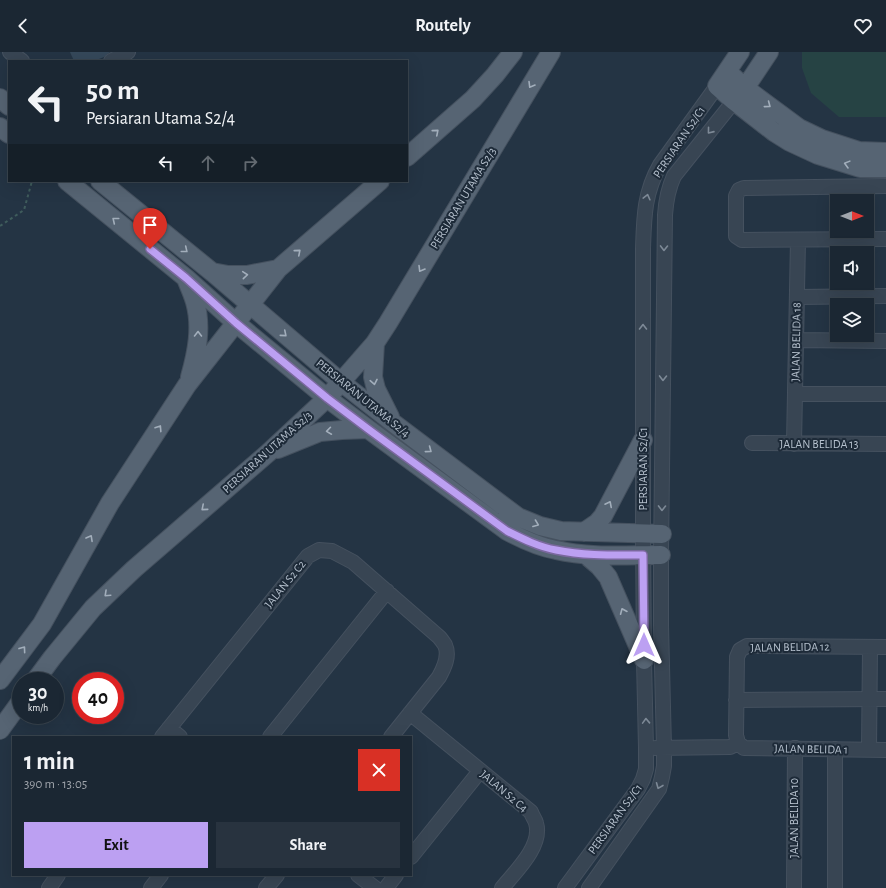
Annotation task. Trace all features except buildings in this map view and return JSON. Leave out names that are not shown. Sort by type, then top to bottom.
[{"type":"main road","points":[[408,156],[473,99],[513,52]]},
{"type":"main road","name":"PERSIARAN UTAMA S2/3","points":[[42,672],[93,608],[134,569],[268,453],[327,398],[375,343],[551,52]]},
{"type":"main road","name":"PERSIARAN S2/C1","points":[[717,86],[740,52]]},
{"type":"main road","points":[[740,94],[769,52]]},
{"type":"main road","points":[[727,71],[740,94],[774,132],[784,139],[818,155],[860,168],[886,168]]},
{"type":"main road","points":[[717,86],[740,94],[799,128],[822,139],[859,151],[886,152]]},
{"type":"main road","points":[[0,98],[8,105]]},
{"type":"main road","points":[[0,127],[8,133]]},
{"type":"main road","name":"PERSIARAN UTAMA S2/4","points":[[68,182],[186,278],[236,323],[327,398],[507,531],[525,540],[555,550],[586,555],[661,555]]},
{"type":"main road","name":"PERSIARAN UTAMA S2/4","points":[[101,182],[212,272],[341,382],[518,517],[540,526],[561,531],[662,534]]},
{"type":"main road","points":[[0,680],[42,624],[110,502],[187,385],[278,269],[379,182]]},
{"type":"main road","points":[[212,272],[228,275],[247,275],[278,269]]},
{"type":"main road","points":[[186,278],[195,302],[198,316],[198,341],[196,356],[187,385]]},
{"type":"main road","points":[[375,343],[373,377],[376,389],[392,422]]},
{"type":"main road","points":[[268,453],[320,432],[368,429]]},
{"type":"main road","points":[[584,532],[597,523],[603,516],[642,440]]},
{"type":"main road","points":[[586,555],[599,566],[608,577],[644,660]]},
{"type":"main road","points":[[0,730],[12,713]]},
{"type":"street","points":[[10,52],[21,60]]},
{"type":"street","points":[[113,60],[128,52]]},
{"type":"street","name":"PERSIARAN S2/C1","points":[[565,888],[638,789],[644,779],[646,769],[642,440],[644,218],[646,202],[654,175],[717,86]]},
{"type":"street","name":"PERSIARAN S2/C1","points":[[589,888],[659,789],[663,772],[664,748],[661,555],[665,215],[667,196],[674,176],[679,169],[740,94]]},
{"type":"street","points":[[886,186],[744,188],[739,190],[736,196],[736,236],[742,240],[886,239]]},
{"type":"street","name":"JALAN BELIDA 18","points":[[794,444],[798,240]]},
{"type":"street","points":[[797,297],[886,296]]},
{"type":"street","points":[[796,340],[886,341]]},
{"type":"street","points":[[795,394],[886,394]]},
{"type":"street","name":"JALAN BELIDA 13","points":[[752,443],[886,444]]},
{"type":"street","name":"JALAN S2 C2","points":[[170,734],[308,556],[319,550],[332,551],[353,562],[439,637],[445,646],[447,658],[439,677],[392,736]]},
{"type":"street","points":[[271,736],[387,591]]},
{"type":"street","name":"JALAN BELIDA 12","points":[[738,743],[736,735],[736,700],[737,657],[740,650],[747,646],[886,647]]},
{"type":"street","points":[[869,750],[870,647]]},
{"type":"street","points":[[736,700],[886,699]]},
{"type":"street","name":"JALAN S2 C4","points":[[410,713],[531,812],[536,824],[536,839],[527,858],[502,888]]},
{"type":"street","points":[[646,748],[730,746],[738,743]]},
{"type":"street","name":"JALAN BELIDA 1","points":[[738,743],[744,748],[886,750]]},
{"type":"street","name":"JALAN BELIDA 10","points":[[794,888],[795,748]]},
{"type":"street","points":[[835,888],[836,749]]},
{"type":"street","points":[[412,856],[480,771]]},
{"type":"street","points":[[49,888],[57,876]]},
{"type":"street","points":[[150,888],[160,876]]},
{"type":"street","points":[[266,888],[276,876]]},
{"type":"street","points":[[359,876],[375,888]]},
{"type":"street","points":[[386,888],[395,876]]},
{"type":"path","points":[[0,226],[24,210],[32,182]]},
{"type":"green space","points":[[802,52],[886,52],[886,117],[839,117],[811,93],[802,68]]},
{"type":"route","points":[[150,249],[186,278],[236,323],[327,398],[507,531],[525,540],[555,550],[586,555],[643,555],[644,645]]}]
